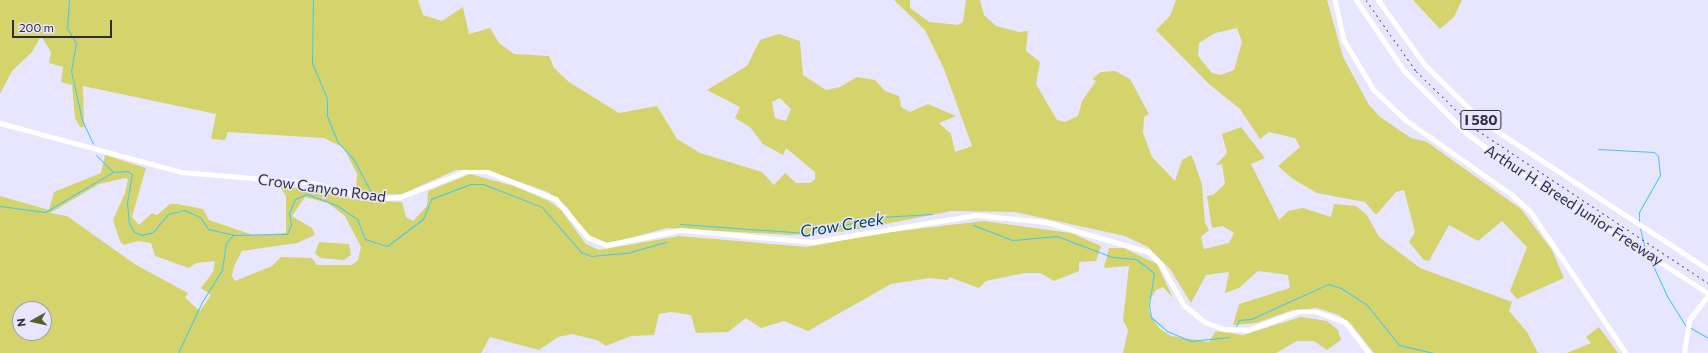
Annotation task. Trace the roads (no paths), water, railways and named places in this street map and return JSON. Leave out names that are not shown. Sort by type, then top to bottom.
[{"type":"highway","name":"Arthur H. Breed Junior Freeway","points":[[1356,0],[1378,35],[1424,93],[1471,137],[1708,293]]},
{"type":"highway","name":"Arthur H. Breed Junior Freeway","points":[[1378,0],[1424,64],[1471,112],[1513,144],[1708,269]]},
{"type":"main road","points":[[1335,0],[1344,40],[1374,90],[1406,120],[1511,194],[1530,212],[1626,353]]},
{"type":"main road","name":"Crow Canyon Road","points":[[0,123],[179,171],[312,183],[375,199],[400,198],[464,172],[488,172],[556,199],[588,237],[606,245],[682,230],[813,242],[976,215],[1046,222],[1149,252],[1161,264],[1184,305],[1205,322],[1224,329],[1248,330],[1296,312],[1317,312],[1345,322],[1369,353]]},
{"type":"main road","points":[[1684,353],[1686,328],[1696,308],[1708,296]]},
{"type":"waterway","points":[[69,0],[67,28],[76,43],[71,71],[82,120],[93,144]]},
{"type":"waterway","points":[[313,0],[312,63],[327,99],[327,116],[337,141],[354,160],[371,192]]},
{"type":"waterway","points":[[1598,149],[1654,152],[1658,156],[1660,175],[1639,212],[1639,222]]},
{"type":"waterway","points":[[96,155],[113,172]]},
{"type":"waterway","name":"Crow Creek","points":[[0,206],[45,212],[113,172],[127,171],[132,174],[127,202],[129,223],[134,232],[142,235],[153,232],[168,214],[184,210],[200,217],[208,229],[233,235],[287,234],[291,225],[289,213],[295,199],[307,194],[338,206],[357,219],[365,239],[387,246],[423,219],[431,199],[470,184],[483,184],[542,207],[581,252],[591,256],[627,253],[666,242]]},
{"type":"waterway","name":"Crow Creek","points":[[680,224],[807,233],[880,217],[932,214]]},
{"type":"waterway","name":"Crow Creek","points":[[973,225],[1012,240],[1057,236],[1112,257],[1136,259],[1154,273],[1149,305],[1151,317],[1167,331],[1190,341],[1229,337]]},
{"type":"waterway","points":[[1640,228],[1645,249]]},
{"type":"waterway","points":[[178,353],[202,302],[222,270],[226,243],[233,235]]},
{"type":"waterway","points":[[1650,259],[1667,296],[1686,326]]},
{"type":"waterway","name":"Crow Creek","points":[[1236,326],[1239,320],[1251,319],[1328,284],[1341,288],[1367,305],[1399,345],[1434,353]]},
{"type":"waterway","points":[[1689,327],[1708,338]]},
{"type":"railway","points":[[1366,0],[1416,71],[1477,130],[1708,283]]}]
